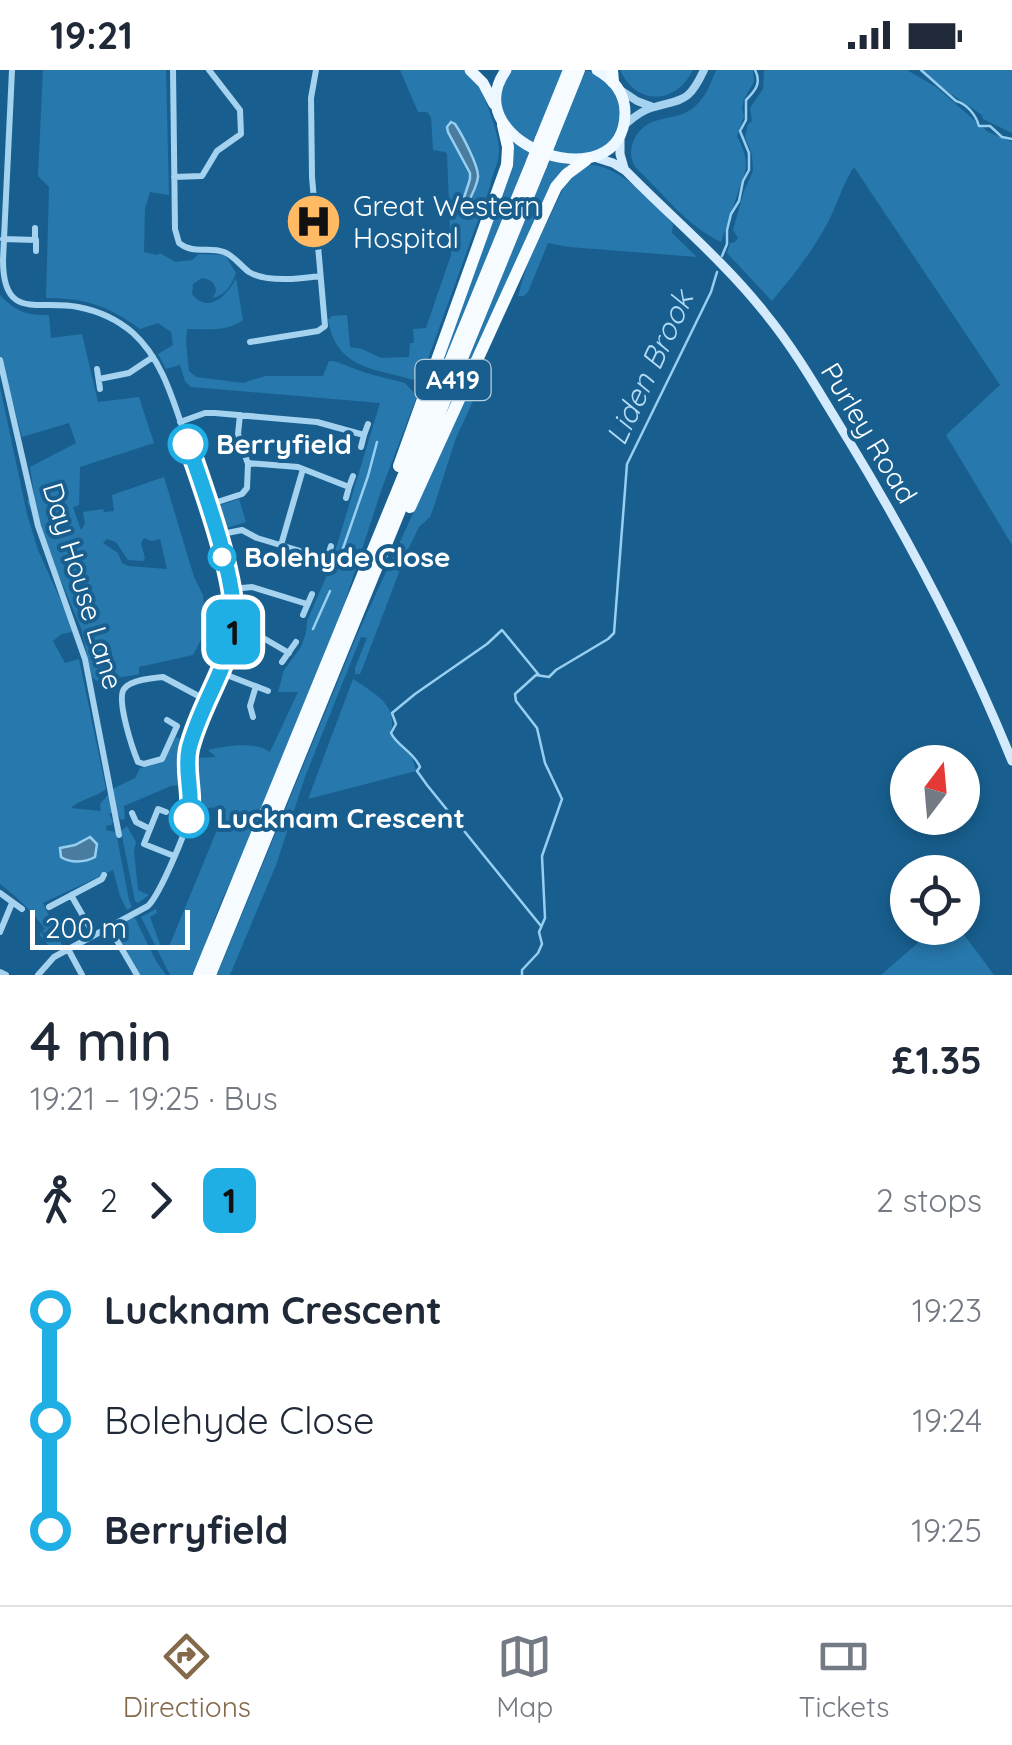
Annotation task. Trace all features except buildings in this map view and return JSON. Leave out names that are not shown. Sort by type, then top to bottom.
[{"type":"highway","name":"A419","points":[[199,975],[576,71]]},
{"type":"highway","name":"A419","points":[[362,578],[506,165],[508,147],[503,125]]},
{"type":"highway","name":"A419","points":[[367,595],[554,190],[566,174],[590,158]]},
{"type":"highway","name":"A419","points":[[210,975],[367,595],[536,164]]},
{"type":"main road","points":[[470,70],[483,84],[503,125],[514,136],[539,149],[568,160],[590,158],[608,148],[622,129]]},
{"type":"main road","points":[[496,108],[498,85],[506,70]]},
{"type":"main road","points":[[596,70],[614,80],[624,105],[620,154],[626,171]]},
{"type":"main road","name":"Purley Road","points":[[590,158],[613,163],[626,171],[752,297],[779,330],[919,562],[1012,761]]},
{"type":"street","points":[[12,70],[3,172],[1,260],[5,284],[20,302],[98,312],[132,332],[152,357],[180,422],[208,505],[232,590],[234,630],[188,755],[190,815],[152,902],[48,962],[38,975]]},
{"type":"street","points":[[172,70],[177,240],[185,248],[226,253],[262,277],[320,276]]},
{"type":"street","points":[[174,177],[203,176],[217,151],[241,134],[240,110],[209,70]]},
{"type":"street","points":[[250,342],[324,328],[311,143],[311,98],[316,70]]},
{"type":"street","points":[[622,129],[637,114],[684,98],[704,70]]},
{"type":"street","points":[[614,80],[635,100],[653,107]]},
{"type":"street","points":[[35,228],[36,251]]},
{"type":"street","points":[[4,239],[34,240]]},
{"type":"street","points":[[99,379],[129,374],[152,357]]},
{"type":"street","name":"Day House Lane","points":[[0,360],[38,526],[85,659],[119,836]]},
{"type":"street","points":[[97,369],[100,389]]},
{"type":"street","points":[[180,422],[205,413],[240,414],[317,422],[364,435]]},
{"type":"street","points":[[208,505],[245,492],[248,463],[238,434],[240,414]]},
{"type":"street","points":[[361,447],[368,424]]},
{"type":"street","points":[[248,463],[303,469],[349,488]]},
{"type":"street","points":[[281,545],[303,469]]},
{"type":"street","points":[[346,498],[353,476]]},
{"type":"street","points":[[216,535],[239,529],[326,558]]},
{"type":"street","points":[[323,569],[331,546]]},
{"type":"street","points":[[232,590],[252,587],[307,604]]},
{"type":"street","points":[[302,616],[312,594]]},
{"type":"street","points":[[234,630],[265,639],[289,653]]},
{"type":"street","points":[[282,662],[296,642]]},
{"type":"street","points":[[219,672],[268,691]]},
{"type":"street","points":[[167,720],[176,726],[162,759],[138,762],[122,702],[125,688],[163,677],[206,700]]},
{"type":"street","points":[[253,717],[250,702],[256,686]]},
{"type":"street","points":[[166,812],[158,809],[144,844],[174,856]]},
{"type":"street","points":[[132,813],[136,822],[150,829]]},
{"type":"street","points":[[106,828],[118,826]]},
{"type":"street","points":[[49,907],[104,874]]},
{"type":"street","points":[[0,893],[22,909]]},
{"type":"street","points":[[71,894],[94,935]]},
{"type":"street","points":[[0,932],[12,903]]},
{"type":"street","points":[[109,927],[137,975]]},
{"type":"street","points":[[68,950],[82,975]]},
{"type":"shaded area","points":[[43,70],[166,70],[169,195],[150,192],[145,209],[144,252],[160,253],[175,262],[192,260],[199,254],[225,255],[236,273],[228,289],[213,298],[215,285],[202,278],[193,284],[192,294],[211,303],[228,291],[236,278],[243,320],[223,328],[187,329],[189,371],[196,377],[243,383],[265,376],[323,376],[329,361],[334,361],[405,383],[417,396],[344,605],[194,975],[170,975],[141,917],[156,909],[157,913],[150,917],[161,947],[168,949],[224,813],[212,807],[204,810],[198,824],[194,823],[194,758],[216,757],[208,750],[232,746],[256,746],[270,752],[298,692],[278,692],[284,670],[301,647],[307,621],[330,568],[380,403],[191,387],[180,365],[166,369],[158,354],[173,345],[171,332],[158,323],[140,329],[96,305],[46,298],[49,187],[38,176]]},
{"type":"shaded area","points":[[400,70],[463,70],[483,95],[499,148],[490,187],[423,373],[414,380],[371,369],[348,357],[339,348],[328,320],[347,315],[350,347],[381,358],[409,357],[413,329],[426,328],[451,255],[447,154],[433,150],[431,117],[427,112],[418,112]]},
{"type":"shaded area","points":[[512,70],[565,70],[533,142],[514,131],[504,115],[502,91]]},
{"type":"shaded area","points":[[586,70],[601,77],[611,88],[620,114],[617,127],[600,149],[584,156],[553,151],[580,78]]},
{"type":"shaded area","points":[[620,70],[693,70],[677,90],[656,97],[636,90]]},
{"type":"shaded area","points":[[716,70],[753,70],[754,82],[744,99],[744,116],[737,136],[745,158],[745,172],[721,242],[675,207],[636,167],[631,152],[643,128],[697,105]]},
{"type":"shaded area","points":[[764,70],[907,70],[936,87],[988,132],[1012,142],[1012,545],[946,435],[1000,385],[854,167],[821,234],[772,301],[727,253],[730,243],[738,238],[733,230],[753,171],[745,137],[752,121],[750,108],[763,89]]},
{"type":"shaded area","points":[[921,70],[1012,70],[1012,133],[983,119]]},
{"type":"shaded area","points":[[451,122],[478,172],[465,208],[462,204],[470,173],[448,132]]},
{"type":"shaded area","points":[[512,142],[530,150],[414,437]]},
{"type":"shaded area","points":[[549,158],[570,165],[420,474]]},
{"type":"shaded area","points":[[591,165],[612,171],[647,196],[673,224],[672,233],[697,257],[548,243],[528,292],[518,296],[527,265],[567,180]]},
{"type":"shaded area","points":[[0,295],[22,311],[49,315],[51,338],[82,334],[98,402],[139,397],[154,443],[80,467],[79,505],[73,507],[81,530],[85,524],[83,512],[114,511],[112,495],[164,477],[203,595],[205,622],[193,655],[139,667],[139,674],[135,675],[97,681],[92,677],[81,628],[27,501],[34,494],[30,467],[76,443],[69,423],[22,437],[0,355]],"holes":[[[144,538],[160,539],[167,569],[128,566],[103,543],[107,539],[116,542],[128,560],[143,561],[141,543]]]},
{"type":"shaded area","points":[[0,387],[27,514],[72,632],[53,641],[65,663],[79,659],[106,789],[71,808],[101,811],[100,804],[114,788],[135,778],[140,768],[163,759],[176,737],[183,740],[179,759],[181,785],[124,806],[125,819],[121,820],[117,812],[109,814],[113,821],[106,830],[116,832],[132,907],[127,910],[113,870],[43,903],[62,945],[52,950],[39,934],[45,929],[40,922],[0,884]]},
{"type":"shaded area","points":[[472,392],[474,399],[456,438],[430,517],[419,527],[406,554],[363,667],[360,674],[355,674],[367,638],[361,637],[305,777],[276,865],[230,975],[217,975],[357,635]]},
{"type":"shaded area","points":[[239,499],[246,522],[221,530],[214,507]]},
{"type":"shaded area","points":[[353,679],[388,708],[390,734],[407,750],[416,771],[308,799]]},
{"type":"shaded area","points":[[127,826],[136,842],[138,890],[149,895],[138,903],[121,831]]},
{"type":"shaded area","points":[[90,837],[97,844],[95,857],[77,862],[61,857],[60,848]]},
{"type":"shaded area","points":[[132,918],[166,975],[140,975],[115,930]]},
{"type":"shaded area","points":[[915,945],[972,945],[994,975],[881,975]]},
{"type":"waterway","name":"Liden Brook","points":[[722,256],[731,214],[749,170],[749,153],[740,131],[746,120],[746,100],[758,83],[755,70]]},
{"type":"waterway","name":"Liden Brook","points":[[921,70],[967,107],[979,126],[990,126],[1002,137],[1012,139]]},
{"type":"waterway","name":"Liden Brook","points":[[522,975],[542,944],[542,856],[562,799],[545,763],[537,728],[515,694],[536,675],[549,677],[614,633],[627,464],[711,292],[717,272]]},
{"type":"waterway","points":[[339,560],[377,442]]},
{"type":"waterway","points":[[313,629],[330,591]]},
{"type":"waterway","name":"Liden Brook","points":[[539,675],[502,630],[392,713],[396,724],[391,733],[417,762],[417,771],[427,785],[541,926]]},
{"type":"bus line","name":"1","points":[[188,444],[232,590],[234,622],[229,647],[188,752],[189,818]]},
{"type":"place","name":"Great Western Hospital","points":[[314,222]]},
{"type":"place","name":"Berryfield","points":[[188,444]]},
{"type":"place","name":"Bolehyde Close","points":[[222,557]]},
{"type":"place","name":"Lucknam Crescent","points":[[189,818]]}]
